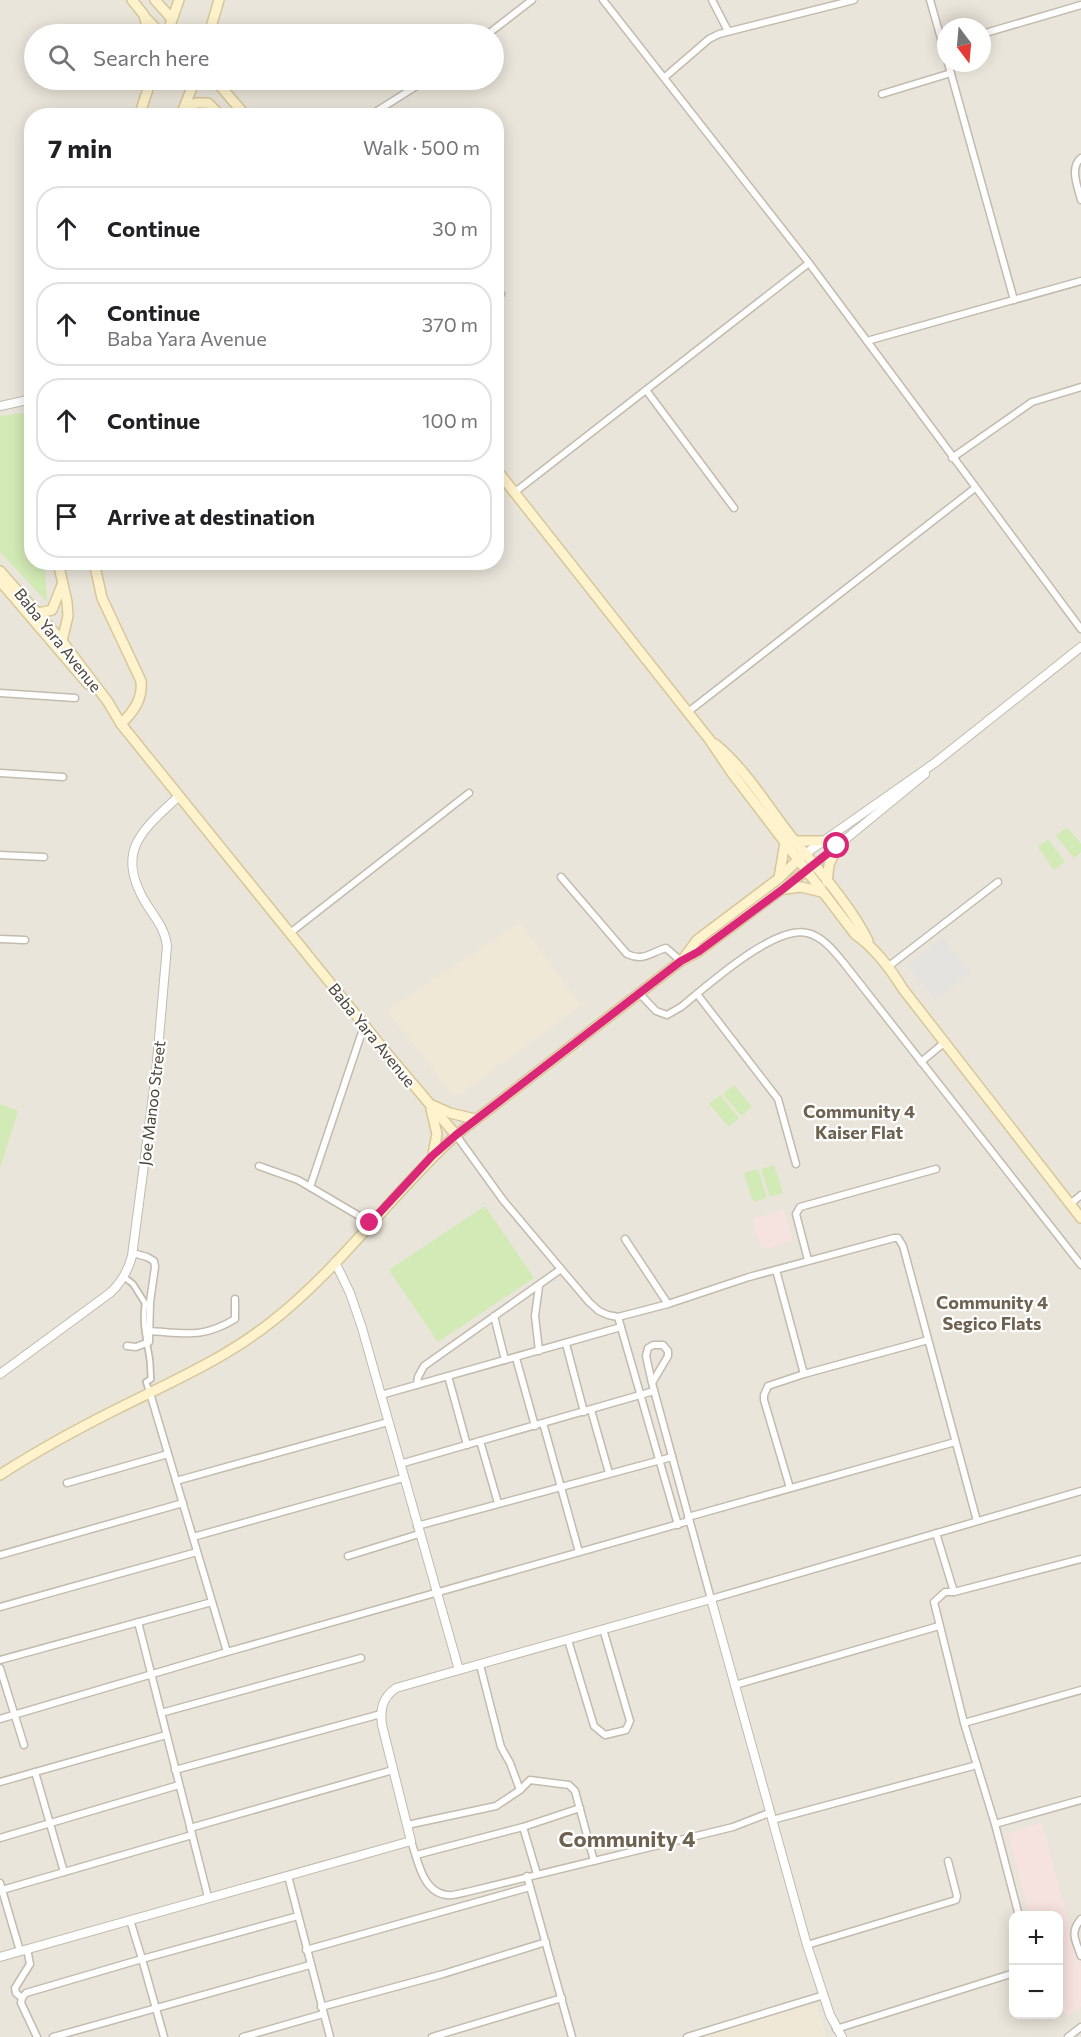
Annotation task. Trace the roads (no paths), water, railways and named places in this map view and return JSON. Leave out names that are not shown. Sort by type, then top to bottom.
[{"type":"main road","points":[[132,0],[152,24]]},
{"type":"main road","points":[[155,0],[172,19]]},
{"type":"main road","points":[[170,24],[179,0]]},
{"type":"main road","points":[[212,24],[219,0]]},
{"type":"main road","points":[[144,15],[146,24]]},
{"type":"main road","points":[[142,108],[148,90]]},
{"type":"main road","points":[[185,108],[191,90]]},
{"type":"main road","points":[[226,90],[240,108]]},
{"type":"main road","points":[[190,108],[196,103],[208,103],[213,108]]},
{"type":"main road","points":[[504,479],[710,739],[732,773],[790,841],[810,868],[823,892],[855,934],[869,944],[889,966],[1081,1218]]},
{"type":"main road","name":"Baba Yara Avenue","points":[[0,570],[38,613],[108,702],[121,724],[364,1026],[456,1135]]},
{"type":"main road","points":[[59,570],[68,616],[61,645]]},
{"type":"main road","points":[[96,570],[102,598],[141,681],[142,691],[139,700],[133,712],[121,724]]},
{"type":"main road","name":"Baba Yara Avenue","points":[[0,581],[61,645]]},
{"type":"main road","points":[[38,613],[52,610],[62,585]]},
{"type":"main road","points":[[790,841],[822,841]]},
{"type":"main road","points":[[778,879],[790,841]]},
{"type":"main road","points":[[827,882],[829,865],[837,846]]},
{"type":"main road","points":[[681,961],[697,940],[778,879],[802,857]]},
{"type":"main road","points":[[810,868],[827,882],[862,928],[869,944]]},
{"type":"main road","points":[[1,1473],[63,1437],[221,1357],[246,1340],[288,1308],[335,1262],[432,1156],[475,1119],[681,961],[698,952],[810,868]]},
{"type":"main road","points":[[783,889],[801,887],[823,892]]},
{"type":"main road","points":[[427,1102],[450,1113],[475,1119]]},
{"type":"main road","points":[[427,1102],[436,1123],[437,1134],[432,1156]]},
{"type":"street","points":[[501,24],[532,0]]},
{"type":"street","points":[[603,0],[809,263],[1081,629]]},
{"type":"street","points":[[712,0],[728,31]]},
{"type":"street","points":[[665,77],[710,39],[728,31],[854,0]]},
{"type":"street","points":[[930,0],[937,21]]},
{"type":"street","points":[[991,31],[1081,4]]},
{"type":"street","points":[[882,94],[951,73],[1014,300]]},
{"type":"street","points":[[382,108],[410,90]]},
{"type":"street","points":[[1081,158],[1074,169],[1081,200]]},
{"type":"street","points":[[515,492],[809,263]]},
{"type":"street","points":[[867,341],[1081,282]]},
{"type":"street","points":[[952,458],[1032,402],[1081,387]]},
{"type":"street","points":[[645,390],[734,508]]},
{"type":"street","points":[[0,406],[24,401]]},
{"type":"street","points":[[688,712],[975,488]]},
{"type":"street","points":[[802,857],[936,762],[1081,647]]},
{"type":"street","points":[[0,693],[75,698]]},
{"type":"street","points":[[810,868],[916,783],[936,762]]},
{"type":"street","points":[[0,773],[63,777]]},
{"type":"street","points":[[290,933],[470,793]]},
{"type":"street","name":"Joe Manoo Street","points":[[0,1374],[110,1293],[129,1269],[133,1254],[156,1073],[167,946],[166,936],[159,920],[139,891],[132,870],[134,849],[141,833],[179,796]]},
{"type":"street","points":[[0,855],[44,857]]},
{"type":"street","points":[[561,877],[627,954],[638,958],[645,957],[666,948],[681,961]]},
{"type":"street","points":[[889,966],[998,882]]},
{"type":"street","points":[[639,993],[656,1011],[668,1015],[751,953],[775,938],[795,932],[815,936],[836,952],[1081,1265]]},
{"type":"street","points":[[0,939],[25,940]]},
{"type":"street","points":[[697,994],[778,1099],[796,1164]]},
{"type":"street","points":[[310,1186],[364,1026]]},
{"type":"street","points":[[921,1062],[945,1042]]},
{"type":"street","points":[[456,1135],[503,1200],[561,1269],[599,1311],[618,1317],[668,1304],[808,1260],[898,1238],[903,1246],[977,1521]]},
{"type":"street","points":[[259,1166],[310,1186],[370,1223]]},
{"type":"street","points":[[808,1260],[796,1214],[800,1207],[936,1169]]},
{"type":"street","points":[[1070,1204],[1081,1195]]},
{"type":"street","points":[[625,1239],[668,1304]]},
{"type":"street","points":[[127,1346],[136,1347],[149,1342],[150,1302],[155,1267],[154,1261],[133,1254]]},
{"type":"street","points":[[335,1262],[350,1293],[459,1670]]},
{"type":"street","points":[[417,1385],[418,1377],[424,1366],[561,1269]]},
{"type":"street","points":[[776,1270],[804,1374]]},
{"type":"street","points":[[124,1277],[133,1284],[145,1303],[143,1316],[151,1379],[146,1382],[227,1652]]},
{"type":"street","points":[[539,1286],[535,1316],[539,1351]]},
{"type":"street","points":[[149,1331],[195,1335],[221,1328],[235,1319],[235,1299]]},
{"type":"street","points":[[494,1316],[505,1360]]},
{"type":"street","points":[[618,1317],[678,1525]]},
{"type":"street","points":[[381,1395],[621,1327]]},
{"type":"street","points":[[790,1488],[764,1395],[768,1386],[928,1340]]},
{"type":"street","points":[[566,1344],[609,1473]]},
{"type":"street","points":[[652,1383],[668,1356],[668,1351],[663,1345],[653,1345],[646,1352],[652,1383],[654,1391],[807,1945],[836,2029],[842,2037]]},
{"type":"street","points":[[516,1358],[535,1426]]},
{"type":"street","points":[[448,1376],[467,1445]]},
{"type":"street","points":[[400,1464],[654,1391]]},
{"type":"street","points":[[176,1481],[388,1422]]},
{"type":"street","points":[[543,1423],[579,1552]]},
{"type":"street","points":[[480,1441],[498,1503]]},
{"type":"street","points":[[0,1719],[227,1652],[678,1525],[688,1519],[790,1488],[955,1442]]},
{"type":"street","points":[[67,1484],[168,1454]]},
{"type":"street","points":[[348,1556],[498,1503],[672,1456]]},
{"type":"street","points":[[193,1537],[404,1478]]},
{"type":"street","points":[[977,1765],[733,1827],[447,1895],[433,1890],[425,1881],[411,1841],[381,1714],[382,1702],[396,1688],[1081,1491]]},
{"type":"street","points":[[0,1554],[183,1503]]},
{"type":"street","points":[[936,1533],[954,1592]]},
{"type":"street","points":[[0,1607],[197,1552]]},
{"type":"street","points":[[1018,1911],[995,1824],[964,1723],[934,1602],[942,1593],[954,1592],[1081,1558]]},
{"type":"street","points":[[0,1660],[212,1602]]},
{"type":"street","points":[[138,1622],[208,1898]]},
{"type":"street","points":[[735,1685],[939,1626]]},
{"type":"street","points":[[568,1640],[594,1726],[605,1735],[619,1733],[626,1730],[630,1721],[603,1629]]},
{"type":"street","points":[[161,1713],[361,1658]]},
{"type":"street","points":[[480,1665],[501,1747],[520,1790]]},
{"type":"street","points":[[0,1668],[24,1745]]},
{"type":"street","points":[[964,1723],[1081,1690]]},
{"type":"street","points":[[176,1770],[381,1714]]},
{"type":"street","points":[[0,1782],[166,1735]]},
{"type":"street","points":[[22,1998],[16,1994],[15,1988],[30,1964],[1,1887],[64,1872],[393,1770]]},
{"type":"street","points":[[34,1773],[64,1872]]},
{"type":"street","points":[[407,1825],[489,1809],[520,1790],[530,1780],[569,1785],[575,1791],[594,1861]]},
{"type":"street","points":[[0,1838],[179,1785]]},
{"type":"street","points":[[995,1824],[1081,1800]]},
{"type":"street","points":[[416,1855],[523,1827],[580,1808]]},
{"type":"street","points":[[523,1827],[537,1874]]},
{"type":"street","points":[[0,1957],[411,1841]]},
{"type":"street","points":[[807,1945],[956,1900],[948,1861]]},
{"type":"street","points":[[288,1876],[330,2037]]},
{"type":"street","points":[[527,1876],[572,2037]]},
{"type":"street","points":[[306,1950],[530,1887]]},
{"type":"street","points":[[35,2037],[22,2008],[22,1998],[26,1993],[298,1916]]},
{"type":"street","points":[[130,1920],[164,2037]]},
{"type":"street","points":[[1081,1920],[1073,1932],[1081,1956]]},
{"type":"street","points":[[243,2037],[322,2010],[546,1942]]},
{"type":"street","points":[[53,2037],[310,1965]]},
{"type":"street","points":[[836,2029],[1009,1975]]},
{"type":"street","points":[[687,2037],[824,1995]]},
{"type":"street","points":[[432,2037],[562,1998]]},
{"type":"street","points":[[1068,2037],[1081,2027]]},
{"type":"district","name":"Community 4 Kaiser Flat","points":[[859,1122]]},
{"type":"district","name":"Community 4 Segico Flats","points":[[992,1313]]},
{"type":"district","name":"Community 4","points":[[627,1839]]}]
